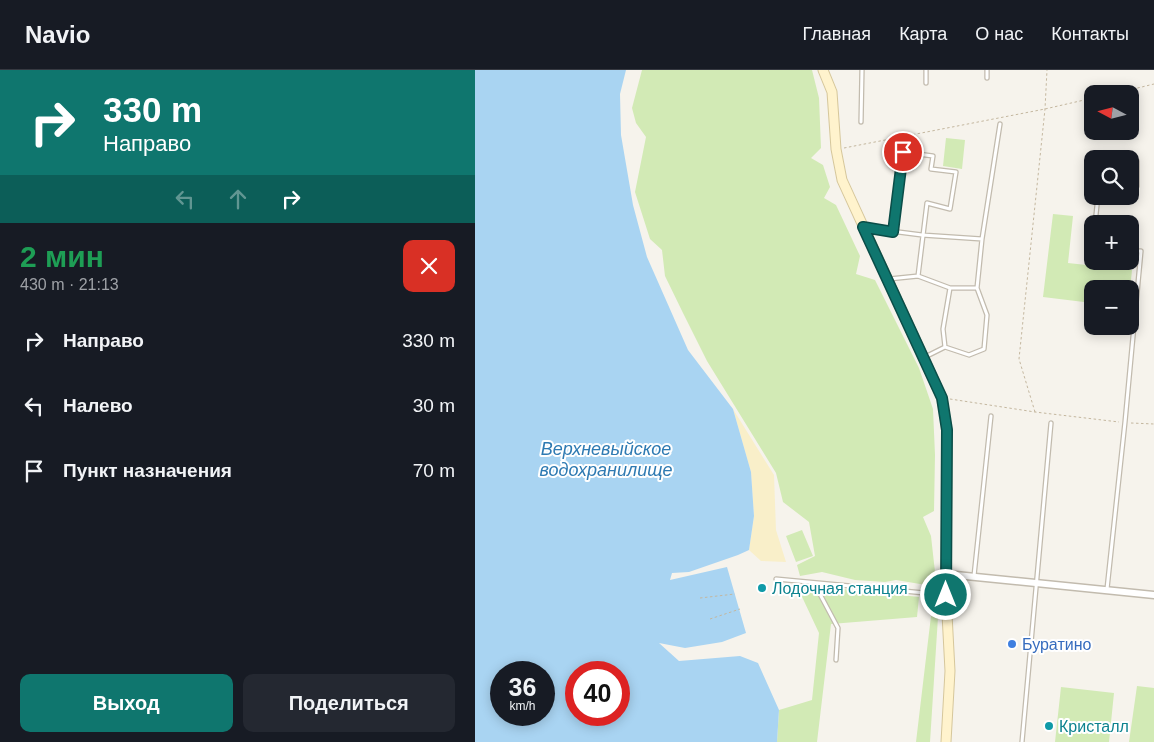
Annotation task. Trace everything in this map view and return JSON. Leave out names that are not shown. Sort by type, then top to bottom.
[{"type":"street","points":[[823,70],[832,92],[836,149],[842,180],[942,398],[947,430],[946,595],[950,671],[946,742]]},
{"type":"street","points":[[946,574],[1154,595]]},
{"type":"lane","points":[[861,122],[862,70]]},
{"type":"lane","points":[[926,70],[926,83]]},
{"type":"lane","points":[[987,70],[987,78]]},
{"type":"lane","points":[[925,358],[945,347],[969,356],[984,348],[987,315],[977,288],[982,240],[1000,124]]},
{"type":"lane","points":[[893,232],[903,152],[933,156],[931,168],[956,172],[950,209],[927,204],[918,276]]},
{"type":"lane","points":[[863,227],[893,232],[982,240]]},
{"type":"lane","points":[[1107,590],[1125,422],[1141,251],[1139,251]]},
{"type":"lane","points":[[888,279],[918,276],[950,288],[977,288]]},
{"type":"lane","points":[[945,347],[943,329],[950,288]]},
{"type":"lane","points":[[974,576],[991,416]]},
{"type":"lane","points":[[1023,742],[1051,423]]},
{"type":"lane","points":[[776,579],[946,595]]},
{"type":"lane","points":[[814,582],[839,628],[837,660]]},
{"type":"path","points":[[1035,412],[1019,359],[1045,109],[1047,70]]},
{"type":"path","points":[[1139,88],[1154,84]]},
{"type":"path","points":[[836,149],[1084,100]]},
{"type":"path","points":[[942,398],[1035,412],[1154,424]]},
{"type":"path","points":[[700,598],[735,594]]},
{"type":"path","points":[[710,619],[740,609]]},
{"type":"green space","points":[[642,70],[812,70],[819,98],[821,148],[811,158],[823,165],[830,187],[824,198],[836,205],[860,256],[856,274],[875,280],[919,368],[933,409],[935,455],[934,511],[923,517],[931,536],[936,581],[926,585],[896,580],[885,582],[855,580],[822,572],[800,576],[797,565],[815,556],[809,522],[783,502],[776,473],[707,361],[665,276],[662,250],[650,239],[635,192],[646,137],[636,123],[632,108]]},
{"type":"green space","points":[[946,138],[965,140],[962,169],[943,166]]},
{"type":"green space","points":[[1053,214],[1073,216],[1068,263],[1084,265],[1084,270],[1132,270],[1131,280],[1084,280],[1084,302],[1043,297]]},
{"type":"green space","points":[[802,530],[813,556],[796,562],[786,536]]},
{"type":"green space","points":[[796,584],[919,597],[917,617],[831,624],[817,742],[777,742],[779,710],[812,700],[819,633]]},
{"type":"green space","points":[[931,616],[938,617],[930,742],[916,742]]},
{"type":"green space","points":[[1137,686],[1154,688],[1154,742],[1129,742]]},
{"type":"green space","points":[[1061,687],[1114,693],[1109,742],[1055,742]]},
{"type":"sand","points":[[733,409],[774,475],[776,530],[786,562],[761,561],[749,550],[754,516],[751,472]]},
{"type":"water","name":"Верхневыйское водохранилище","points":[[475,70],[626,70],[620,94],[621,135],[633,205],[647,257],[688,350],[733,409],[751,472],[754,516],[749,550],[689,572],[672,573],[670,580],[727,567],[746,633],[722,642],[685,648],[659,643],[679,661],[740,656],[758,663],[779,710],[777,742],[475,742]]},
{"type":"place","name":"Лодочная станция","points":[[762,588]]},
{"type":"place","name":"Буратино","points":[[1012,644]]},
{"type":"place","name":"Кристалл","points":[[1049,726]]},
{"type":"route","points":[[903,152],[893,232],[863,227],[942,398],[947,430],[946,595]]}]
